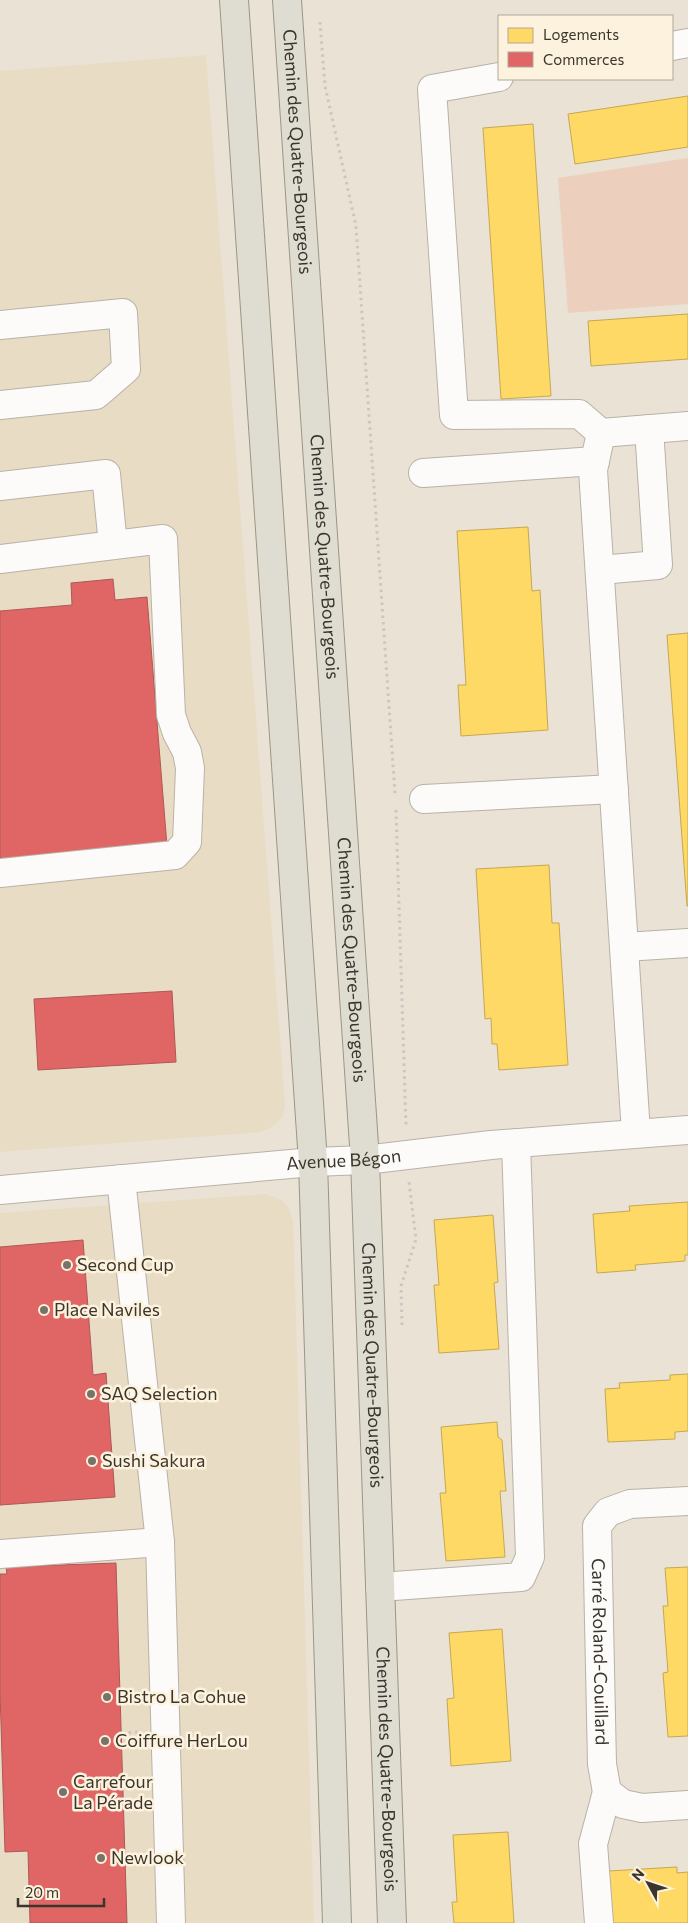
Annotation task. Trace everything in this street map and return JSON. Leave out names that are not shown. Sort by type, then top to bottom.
[{"type":"main road","points":[[234,3],[313,1162],[337,1923]]},
{"type":"main road","name":"Chemin des Quatre-Bourgeois","points":[[288,4],[365,1160],[392,1923]]},
{"type":"street","points":[[673,46],[688,43]]},
{"type":"street","points":[[498,77],[432,89],[454,415],[579,414],[601,433],[688,426]]},
{"type":"street","points":[[0,325],[123,313],[126,369],[96,396],[0,405]]},
{"type":"street","points":[[600,570],[658,564],[649,429]]},
{"type":"street","points":[[601,433],[593,470],[636,1133]]},
{"type":"street","points":[[423,474],[595,461]]},
{"type":"street","points":[[0,486],[106,474],[113,545]]},
{"type":"street","points":[[0,559],[163,539],[171,715],[177,733],[187,752],[190,768],[187,842],[175,855],[0,872]]},
{"type":"street","points":[[424,799],[614,790]]},
{"type":"street","points":[[625,947],[688,943]]},
{"type":"street","name":"Avenue Bégon","points":[[0,1190],[313,1162],[365,1160],[516,1143],[688,1130]]},
{"type":"street","points":[[380,1587],[521,1577],[530,1557],[516,1143]]},
{"type":"street","points":[[121,1179],[160,1542],[171,1923]]},
{"type":"street","name":"Carré Roland-Couillard","points":[[607,1792],[602,1764],[597,1526],[608,1512],[630,1504],[688,1501]]},
{"type":"street","points":[[0,1554],[160,1542]]},
{"type":"street","points":[[599,1923],[593,1844],[607,1792],[623,1804],[642,1808],[688,1804]]},
{"type":"path","points":[[319,18],[325,86],[356,226],[398,843],[406,1155],[416,1239],[401,1286],[402,1326]]},
{"type":"shaded area","points":[[206,55],[285,1105],[283,1116],[275,1125],[261,1132],[0,1152],[0,71]]},
{"type":"shaded area","points":[[688,158],[688,304],[568,313],[558,178]]},
{"type":"shaded area","points":[[267,1194],[283,1201],[288,1207],[293,1220],[314,1923],[0,1923],[0,1213]]},
{"type":"building: Logements","points":[[688,96],[688,147],[575,164],[568,114]]},
{"type":"building: Logements","points":[[533,124],[551,396],[501,399],[483,128]]},
{"type":"building: Logements","points":[[688,314],[688,359],[591,366],[588,321]]},
{"type":"building: Logements","points":[[528,527],[532,591],[540,590],[548,730],[461,736],[458,685],[466,685],[457,531]]},
{"type":"building: Logements","points":[[688,633],[688,906],[687,906],[667,635]]},
{"type":"building: Logements","points":[[549,865],[552,923],[559,923],[568,1065],[499,1070],[497,1044],[492,1044],[491,1018],[485,1019],[476,869]]},
{"type":"building: Logements","points":[[688,1202],[688,1255],[685,1255],[685,1261],[635,1265],[636,1270],[597,1273],[593,1214],[630,1211],[629,1206]]},
{"type":"building: Logements","points":[[493,1215],[498,1282],[494,1283],[499,1349],[439,1353],[434,1285],[439,1285],[434,1220]]},
{"type":"building: Logements","points":[[688,1374],[688,1431],[675,1432],[675,1439],[608,1442],[605,1389],[620,1388],[619,1383],[670,1380],[670,1375]]},
{"type":"building: Logements","points":[[497,1422],[498,1437],[502,1440],[506,1491],[500,1491],[505,1557],[446,1561],[440,1493],[446,1493],[441,1427]]},
{"type":"building: Logements","points":[[688,1567],[688,1736],[668,1737],[663,1673],[668,1672],[663,1606],[668,1606],[665,1568]]},
{"type":"building: Logements","points":[[502,1629],[511,1761],[451,1766],[447,1699],[454,1698],[449,1633]]},
{"type":"building: Logements","points":[[508,1832],[514,1923],[454,1923],[452,1902],[457,1902],[453,1835]]},
{"type":"building: Logements","points":[[677,1867],[677,1873],[688,1872],[688,1923],[612,1923],[609,1871]]},
{"type":"building: Commerces","points":[[113,579],[115,600],[147,597],[167,846],[0,859],[0,611],[72,605],[71,583]]},
{"type":"building: Commerces","points":[[172,991],[176,1062],[38,1070],[34,999]]},
{"type":"building: Commerces","name":"Place Naviles","points":[[83,1240],[93,1375],[106,1373],[115,1497],[0,1505],[0,1247]]},
{"type":"building: Commerces","name":"Carrefour La Pérade","points":[[116,1563],[127,1923],[30,1923],[28,1851],[5,1852],[0,1692],[0,1574],[7,1574],[6,1567]]},
{"type":"place","name":"Second Cup","points":[[67,1265]]},
{"type":"place","name":"Place Naviles","points":[[44,1310]]},
{"type":"place","name":"SAQ Selection","points":[[91,1394]]},
{"type":"place","name":"Sushi Sakura","points":[[92,1461]]},
{"type":"place","name":"Bistro La Cohue","points":[[107,1697]]},
{"type":"place","name":"Coiffure HerLou","points":[[105,1741]]},
{"type":"place","name":"Carrefour La Pérade","points":[[63,1792]]},
{"type":"place","name":"Newlook","points":[[101,1858]]}]
